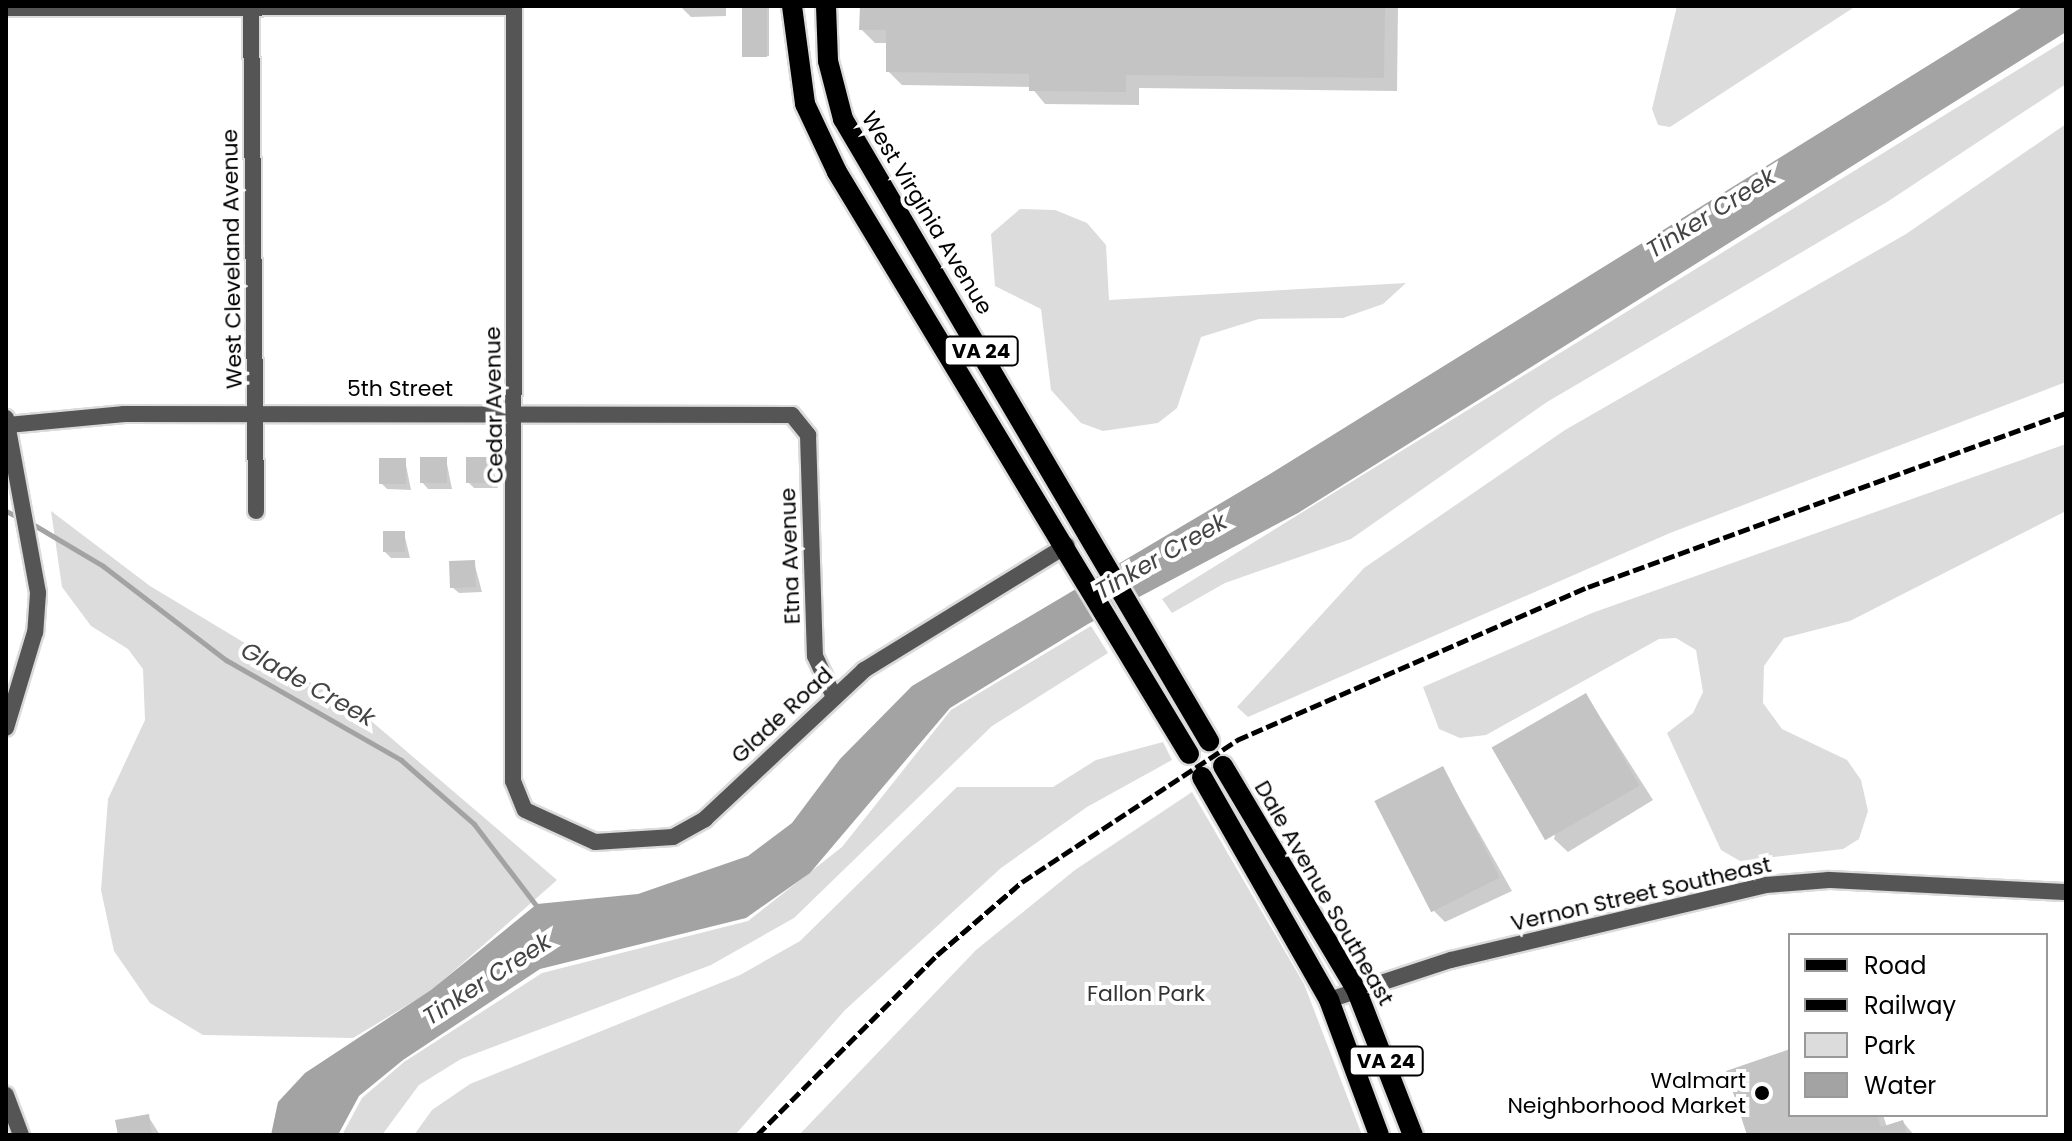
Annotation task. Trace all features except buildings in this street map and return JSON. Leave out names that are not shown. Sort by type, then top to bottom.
[{"type":"main road","name":"VA 24","points":[[792,6],[796,70],[816,133],[1189,754]]},
{"type":"main road","name":"West Virginia Avenue","points":[[826,6],[828,61],[843,119],[1209,741]]},
{"type":"main road","name":"Dale Avenue Southeast","points":[[1223,766],[1356,989],[1413,1135]]},
{"type":"main road","name":"Dale Avenue Southeast","points":[[1202,777],[1329,1000],[1379,1135]]},
{"type":"street","name":"West Cleveland Avenue","points":[[251,6],[256,511]]},
{"type":"street","points":[[6,8],[514,6]]},
{"type":"street","name":"Cedar Avenue","points":[[514,6],[519,802]]},
{"type":"street","name":"5th Street","points":[[7,421],[45,416],[255,412],[792,415]]},
{"type":"street","name":"Etna Avenue","points":[[792,415],[808,435],[815,656],[834,697]]},
{"type":"street","points":[[6,728],[35,632],[33,550],[7,421]]},
{"type":"street","name":"Glade Road","points":[[519,802],[548,824],[595,842],[673,837],[705,819],[834,697],[959,605],[1071,553]]},
{"type":"street","name":"Vernon Street Southeast","points":[[1329,1000],[1356,989],[1781,883],[2066,892]]},
{"type":"street","points":[[6,1095],[10,1115],[21,1135]]},
{"type":"green space","points":[[1677,6],[1856,6],[1670,127],[1658,125],[1652,109]]},
{"type":"green space","points":[[2066,40],[2066,84],[1887,202],[1547,402],[1351,539],[1225,583],[1172,613],[1162,599]]},
{"type":"green space","points":[[2066,124],[2066,382],[1670,533],[1248,717],[1237,707],[1364,568],[1565,430],[1906,234]]},
{"type":"green space","points":[[1020,209],[1055,210],[1087,223],[1106,245],[1109,300],[1406,283],[1383,304],[1343,318],[1259,319],[1201,337],[1177,408],[1158,423],[1103,431],[1081,423],[1051,390],[1041,309],[995,286],[991,234]]},
{"type":"green space","points":[[2066,444],[2066,511],[1850,621],[1784,638],[1764,666],[1763,703],[1782,729],[1847,760],[1861,780],[1868,811],[1859,839],[1843,849],[1740,861],[1721,850],[1667,733],[1693,713],[1703,692],[1696,650],[1676,638],[1659,639],[1486,735],[1460,738],[1439,729],[1423,687],[1592,613]]},
{"type":"green space","points":[[51,511],[150,586],[363,714],[557,880],[431,991],[353,1038],[203,1035],[150,1003],[114,951],[101,890],[108,799],[145,720],[143,669],[128,649],[91,626],[62,587]]},
{"type":"green space","points":[[1091,626],[1108,653],[992,726],[794,918],[711,965],[461,1059],[419,1085],[382,1135],[342,1135],[362,1098],[404,1062],[542,973],[748,921],[842,847],[951,710]]},
{"type":"green space","points":[[1163,742],[1172,760],[1087,807],[1001,868],[845,1010],[735,1135],[414,1135],[432,1110],[470,1084],[740,975],[800,941],[957,787],[1053,787],[1096,760]]},
{"type":"green space","name":"Fallon Park","points":[[1192,792],[1304,984],[1362,1135],[799,1135],[976,950],[1075,870]]},
{"type":"water","name":"Tinker Creek","points":[[2024,6],[2066,6],[2066,32],[1298,513],[1088,624],[950,708],[810,873],[746,918],[540,969],[403,1060],[359,1096],[338,1135],[271,1135],[278,1102],[305,1073],[431,990],[537,904],[638,894],[748,856],[792,823],[840,759],[912,686],[1270,474]]},
{"type":"waterway","name":"Glade Creek","points":[[6,511],[20,518]]},
{"type":"waterway","name":"Glade Creek","points":[[29,522],[103,566],[226,660],[401,760],[474,824],[538,908]]},
{"type":"railway","points":[[757,1135],[937,955],[1022,882],[1237,740],[1588,587],[2066,413]]},
{"type":"place","name":"Walmart Neighborhood Market","points":[[1762,1093]]}]
